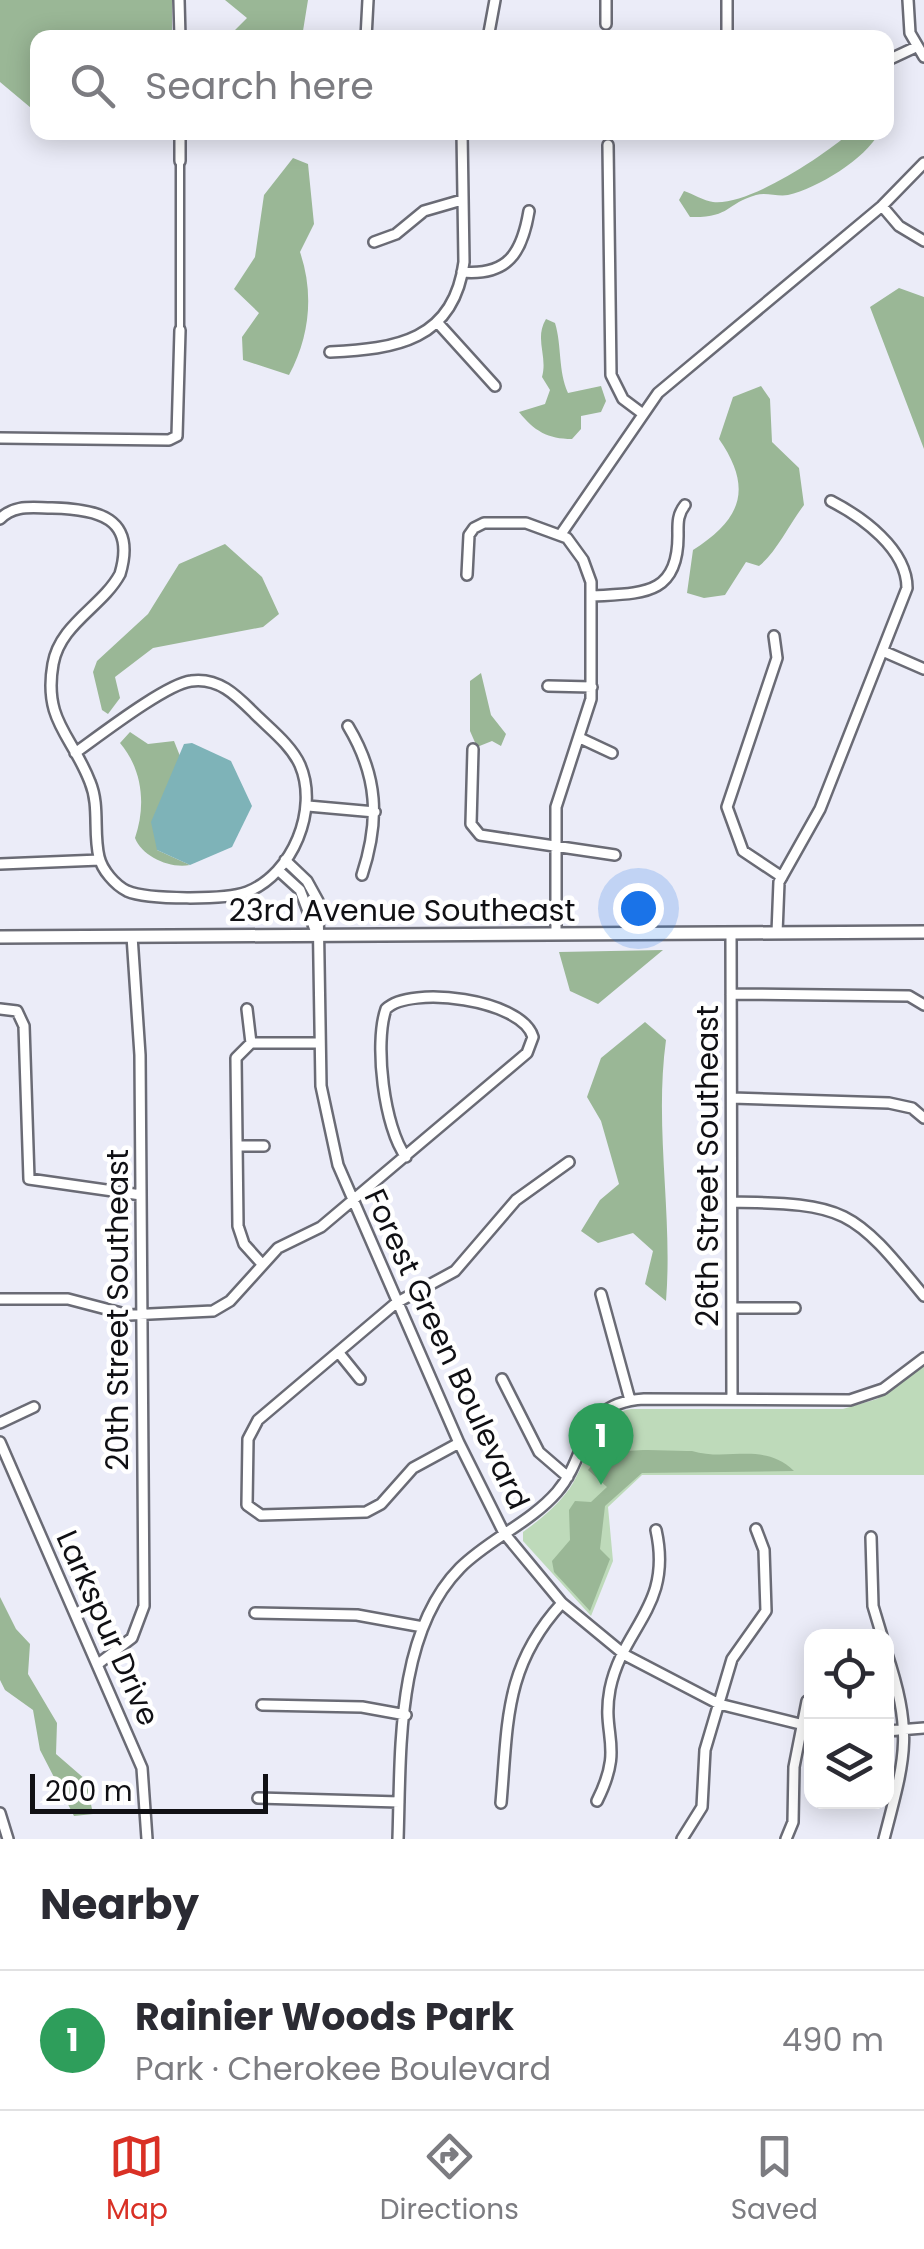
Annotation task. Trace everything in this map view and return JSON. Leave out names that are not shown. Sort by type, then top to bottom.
[{"type":"street","points":[[180,0],[180,30]]},
{"type":"street","points":[[366,30],[368,0]]},
{"type":"street","points":[[489,30],[495,0]]},
{"type":"street","points":[[606,0],[606,24]]},
{"type":"street","points":[[727,0],[727,30]]},
{"type":"street","points":[[908,0],[909,26],[924,58]]},
{"type":"street","points":[[894,58],[916,48]]},
{"type":"street","points":[[0,438],[168,440],[179,432],[180,140]]},
{"type":"street","points":[[330,352],[398,345],[436,322],[462,272],[462,140]]},
{"type":"street","points":[[608,145],[611,375],[623,399],[643,414]]},
{"type":"street","points":[[561,534],[643,414],[675,377],[882,206],[924,163]]},
{"type":"street","points":[[374,242],[396,234],[424,211],[462,200]]},
{"type":"street","points":[[882,206],[899,226],[924,242]]},
{"type":"street","points":[[462,272],[491,272],[508,264],[522,245],[529,211]]},
{"type":"street","points":[[436,322],[495,386]]},
{"type":"street","points":[[777,933],[782,877],[811,830],[885,652],[907,588],[906,570],[862,519],[830,501]]},
{"type":"street","points":[[593,596],[641,592],[668,580],[676,568],[678,514],[685,506]]},
{"type":"street","points":[[2,517],[24,508],[90,508],[112,521],[123,544],[120,574],[68,632],[54,662],[52,706],[96,799],[100,860],[120,886],[143,895],[240,894],[260,886],[285,860],[308,806],[300,766],[281,740],[228,690],[200,681],[174,687],[76,752]]},
{"type":"street","points":[[467,576],[469,534],[474,528],[484,523],[526,523],[561,534],[583,560],[593,596],[592,687],[582,740],[560,786],[555,843],[556,934]]},
{"type":"street","points":[[774,636],[777,658],[728,807],[743,851],[782,877]]},
{"type":"street","points":[[885,652],[924,669]]},
{"type":"street","points":[[548,686],[592,687]]},
{"type":"street","points":[[348,726],[368,764],[375,812],[362,875]]},
{"type":"street","points":[[582,740],[612,753]]},
{"type":"street","points":[[473,748],[470,813],[475,831],[486,837],[555,843],[614,856]]},
{"type":"street","points":[[308,806],[375,812]]},
{"type":"street","points":[[0,864],[100,860]]},
{"type":"street","points":[[285,860],[314,892],[320,918],[317,935]]},
{"type":"street","points":[[278,870],[300,890],[317,935]]},
{"type":"street","name":"23rd Avenue Southeast","points":[[0,937],[924,932]]},
{"type":"street","name":"26th Street Southeast","points":[[731,933],[732,1399]]},
{"type":"street","name":"Forest Green Boulevard","points":[[317,935],[326,1118],[351,1202],[459,1443],[504,1533],[562,1603],[624,1655],[719,1704],[804,1725]]},
{"type":"street","name":"20th Street Southeast","points":[[98,1664],[132,1638],[144,1606],[140,1055],[132,936]]},
{"type":"street","points":[[731,994],[910,996],[924,1005]]},
{"type":"street","points":[[0,1299],[68,1299],[142,1314],[213,1311],[230,1301],[278,1248],[314,1232],[406,1157],[527,1053],[532,1044],[531,1029],[484,1001],[406,1000],[390,1004],[382,1022],[384,1082],[393,1132],[406,1157]]},
{"type":"street","points":[[0,1009],[20,1014],[24,1026],[30,1180],[141,1196]]},
{"type":"street","points":[[247,1010],[251,1043]]},
{"type":"street","points":[[262,1264],[239,1232],[236,1058],[251,1043],[320,1044]]},
{"type":"street","points":[[732,1098],[888,1102],[912,1108],[924,1118]]},
{"type":"street","points":[[238,1146],[264,1146]]},
{"type":"street","points":[[459,1443],[413,1468],[381,1504],[366,1512],[261,1515],[250,1510],[245,1479],[248,1440],[254,1424],[396,1303],[455,1271],[516,1200],[569,1162]]},
{"type":"street","points":[[732,1202],[814,1204],[848,1215],[876,1236],[924,1296]]},
{"type":"street","points":[[601,1294],[630,1400]]},
{"type":"street","points":[[732,1308],[795,1308]]},
{"type":"street","points":[[340,1353],[360,1380]]},
{"type":"street","points":[[398,1839],[406,1715],[423,1627],[446,1584],[504,1533],[541,1508],[568,1477],[592,1423],[602,1412],[630,1400],[858,1398],[890,1384],[924,1358]]},
{"type":"street","points":[[502,1378],[539,1452],[568,1477]]},
{"type":"street","points":[[0,1423],[34,1407]]},
{"type":"street","name":"Larkspur Drive","points":[[0,1442],[142,1768],[147,1839]]},
{"type":"street","points":[[682,1839],[702,1808],[705,1750],[735,1653],[766,1611],[764,1550],[756,1529]]},
{"type":"street","points":[[597,1800],[612,1766],[609,1696],[656,1590],[660,1562],[656,1530]]},
{"type":"street","points":[[871,1537],[874,1606],[880,1629]]},
{"type":"street","points":[[501,1804],[520,1663],[534,1635],[562,1603]]},
{"type":"street","points":[[255,1613],[357,1614],[423,1627]]},
{"type":"street","points":[[884,1839],[904,1768],[906,1730],[894,1683]]},
{"type":"street","points":[[262,1704],[362,1708],[406,1715]]},
{"type":"street","points":[[894,1731],[924,1728]]},
{"type":"street","points":[[786,1839],[792,1822],[794,1767],[804,1735]]},
{"type":"street","points":[[258,1798],[399,1802]]},
{"type":"street","points":[[0,1813],[8,1839]]},
{"type":"green space","points":[[0,0],[172,0],[172,30],[30,30],[30,107],[0,82]]},
{"type":"green space","points":[[225,0],[308,0],[303,30],[235,30],[247,18]]},
{"type":"green space","points":[[841,140],[874,140],[852,162],[800,191],[756,195],[721,213],[703,217],[690,217],[679,200],[684,191],[713,202],[746,196]]},
{"type":"green space","points":[[293,158],[308,164],[314,224],[300,252],[308,314],[302,345],[289,375],[243,360],[242,337],[259,313],[234,289],[255,257],[264,195]]},
{"type":"green space","points":[[899,288],[924,297],[924,449],[870,307]]},
{"type":"green space","points":[[546,319],[555,323],[568,393],[601,386],[606,401],[601,412],[581,416],[581,429],[572,439],[542,433],[519,412],[545,404],[550,390],[542,377],[541,334]]},
{"type":"green space","points":[[761,386],[770,399],[772,442],[799,468],[804,505],[765,560],[759,566],[746,562],[725,595],[704,598],[687,593],[693,550],[723,526],[737,501],[736,473],[719,439],[733,397]]},
{"type":"green space","points":[[225,544],[262,577],[279,614],[263,627],[153,648],[115,677],[120,698],[108,714],[102,710],[93,672],[97,661],[148,614],[179,564]]},
{"type":"green space","points":[[481,673],[491,715],[506,734],[501,746],[492,741],[477,747],[470,731],[470,681]]},
{"type":"green space","points":[[130,732],[148,744],[174,741],[180,756],[157,850],[190,865],[157,860],[135,838],[141,813],[138,776],[120,743]]},
{"type":"green space","points":[[663,950],[598,1004],[570,991],[559,952]]},
{"type":"green space","points":[[645,1022],[666,1040],[662,1106],[666,1301],[645,1284],[653,1251],[633,1233],[598,1243],[581,1231],[600,1200],[619,1184],[601,1121],[587,1097],[601,1058]]},
{"type":"green space","points":[[924,1364],[924,1475],[642,1475],[608,1507],[613,1561],[591,1616],[523,1541],[523,1532],[570,1488],[600,1430],[618,1413],[631,1409],[843,1409],[877,1399]]},
{"type":"green space","points":[[622,1452],[758,1454],[782,1462],[794,1471],[642,1473],[605,1506],[600,1549],[610,1559],[590,1611],[554,1572],[552,1561],[570,1540],[569,1510],[575,1501],[591,1502],[607,1487],[588,1470],[597,1461]]},
{"type":"green space","points":[[0,1597],[16,1629],[30,1644],[28,1674],[57,1723],[56,1754],[86,1780],[93,1814],[74,1816],[40,1750],[33,1710],[5,1690],[0,1680]]},
{"type":"water","points":[[192,743],[231,761],[252,806],[232,847],[190,865],[157,850],[151,822],[184,744]]},
{"type":"place","name":"Rainier Woods Park","points":[[601,1485]]}]
